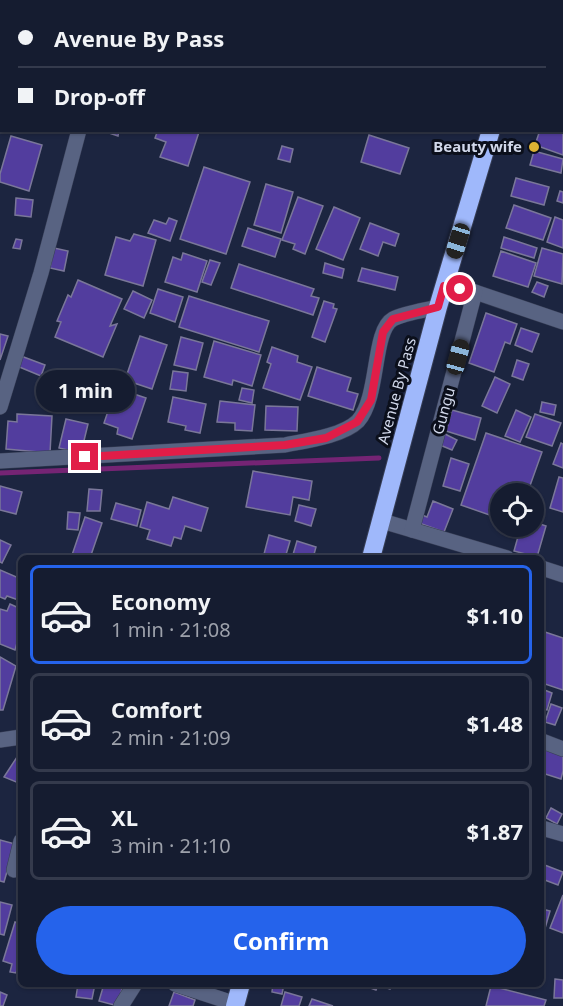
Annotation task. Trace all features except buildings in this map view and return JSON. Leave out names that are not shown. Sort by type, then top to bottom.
[{"type":"highway","name":"Avenue By Pass","points":[[372,555],[438,307],[490,132]]},
{"type":"highway","points":[[236,1005],[241,987]]},
{"type":"street","points":[[0,407],[41,273],[78,132]]},
{"type":"street","points":[[444,286],[475,292],[563,322]]},
{"type":"street","name":"Gungu","points":[[412,530],[475,292]]},
{"type":"street","points":[[0,460],[285,445],[326,438],[357,422],[371,400],[383,332],[393,319],[438,307]]},
{"type":"street","points":[[382,521],[497,555]]},
{"type":"street","points":[[544,569],[563,574]]},
{"type":"street","points":[[0,740],[18,737]]},
{"type":"street","points":[[544,742],[563,748]]},
{"type":"street","points":[[544,829],[563,834]]},
{"type":"street","points":[[14,870],[18,853]]},
{"type":"street","points":[[121,1006],[133,987]]},
{"type":"street","points":[[184,987],[236,1005]]},
{"type":"waterway","points":[[0,473],[379,458]]},
{"type":"place","name":"Beauty wife","points":[[534,147]]},
{"type":"route","points":[[85,457],[285,445],[326,438],[357,422],[371,400],[383,332],[393,319],[438,307],[444,286],[460,289]]}]
